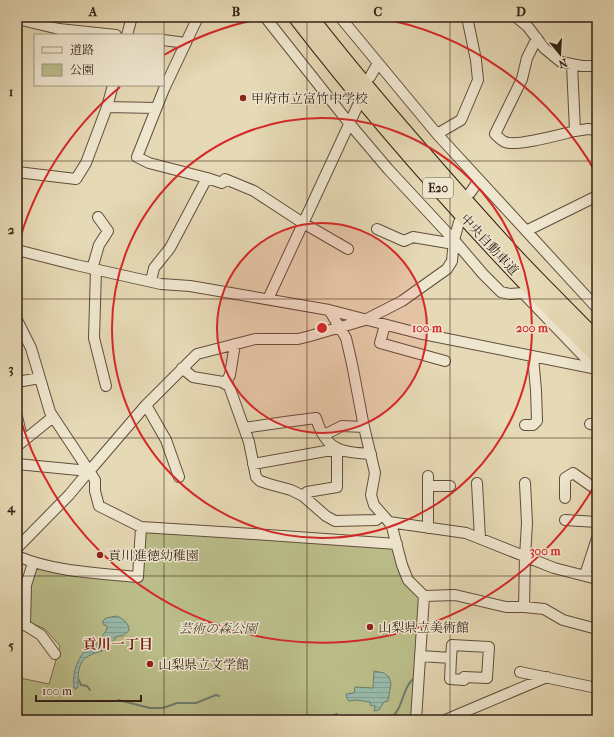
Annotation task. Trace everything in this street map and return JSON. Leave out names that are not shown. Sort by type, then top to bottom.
[{"type":"highway","name":"中央自動車道","points":[[296,17],[370,109],[426,175],[596,357]]},
{"type":"highway","name":"中央自動車道","points":[[310,17],[379,101],[515,256],[596,357]]},
{"type":"street","points":[[127,34],[132,17]]},
{"type":"street","points":[[198,17],[156,108],[137,157],[149,163],[222,183],[225,179],[254,191],[303,224],[348,249]]},
{"type":"street","points":[[266,17],[349,123],[482,274],[501,292],[510,294],[523,293],[596,357]]},
{"type":"street","points":[[340,17],[437,134],[597,308]]},
{"type":"street","points":[[437,134],[461,120],[478,80],[476,60],[466,17]]},
{"type":"street","points":[[516,17],[528,27],[544,48],[561,62],[597,66]]},
{"type":"street","points":[[17,19],[59,29],[106,34]]},
{"type":"street","points":[[537,38],[527,58],[522,79],[495,134],[506,143],[517,143],[546,139],[575,131],[588,129],[597,130]]},
{"type":"street","points":[[164,40],[186,43]]},
{"type":"street","points":[[370,77],[378,63]]},
{"type":"street","points":[[572,64],[575,131]]},
{"type":"street","points":[[17,172],[76,179],[86,163],[107,107],[113,86]]},
{"type":"street","points":[[268,299],[358,105]]},
{"type":"street","points":[[107,107],[156,108]]},
{"type":"street","points":[[151,281],[154,268],[170,248],[207,178]]},
{"type":"street","points":[[470,193],[479,180]]},
{"type":"street","points":[[526,231],[574,209],[597,196]]},
{"type":"street","points":[[98,217],[108,231],[99,245],[94,269],[94,338],[106,386]]},
{"type":"street","points":[[17,548],[69,495],[88,470],[92,468],[146,405],[197,354],[255,339],[298,339],[365,320],[402,301],[447,269],[452,261],[454,242],[459,222]]},
{"type":"street","points":[[377,229],[404,241],[413,236],[454,242]]},
{"type":"street","points":[[17,250],[161,284],[190,286],[329,310],[418,333],[533,357],[596,357]]},
{"type":"street","points":[[329,310],[346,338],[375,473],[371,495],[374,505],[386,519],[397,544],[408,580],[424,596],[455,595],[506,607],[544,609],[563,620],[597,629]]},
{"type":"street","points":[[17,320],[31,348],[50,412],[95,480],[95,491],[99,506],[141,527],[397,544]]},
{"type":"street","points":[[385,325],[380,343],[445,361]]},
{"type":"street","points":[[225,384],[230,375],[235,344]]},
{"type":"street","points":[[525,425],[533,425],[537,421],[533,357]]},
{"type":"street","points":[[182,368],[193,377],[229,386],[249,442],[256,477],[260,481],[291,490],[303,496],[326,516],[335,521],[386,519],[428,528],[466,533],[554,568],[597,579]]},
{"type":"street","points":[[17,382],[40,378]]},
{"type":"street","points":[[146,405],[166,440],[179,477]]},
{"type":"street","points":[[17,417],[20,444]]},
{"type":"street","points":[[20,444],[53,417]]},
{"type":"street","points":[[244,428],[316,418],[319,428],[326,439],[337,449],[337,487],[307,492],[303,496]]},
{"type":"street","points":[[324,435],[342,426],[364,427]]},
{"type":"street","points":[[253,464],[337,449],[352,453],[371,454]]},
{"type":"street","points":[[17,464],[88,470]]},
{"type":"street","points":[[566,498],[565,478],[573,473],[597,490]]},
{"type":"street","points":[[428,528],[428,481],[450,486]]},
{"type":"street","points":[[524,607],[527,523],[525,482]]},
{"type":"street","points":[[478,483],[480,538]]},
{"type":"street","points":[[565,520],[597,522]]},
{"type":"street","points":[[17,556],[33,563],[72,571],[138,577],[141,527]]},
{"type":"street","points":[[585,575],[597,538]]},
{"type":"street","points":[[33,563],[26,585],[21,626],[41,635],[55,654]]},
{"type":"street","points":[[416,720],[424,596]]},
{"type":"street","points":[[452,645],[489,647],[487,678],[464,677],[464,680],[450,680],[451,658],[452,645]]},
{"type":"street","points":[[420,656],[451,658]]},
{"type":"street","points":[[520,672],[597,688]]},
{"type":"street","points":[[445,720],[546,677]]},
{"type":"green space","name":"芸術の森公園","points":[[144,530],[393,547],[419,596],[412,720],[17,720],[17,690],[20,678],[49,684],[60,646],[45,629],[27,621],[28,585],[35,565],[139,579]]},
{"type":"shaded area","points":[[117,616],[127,623],[129,630],[124,635],[117,636],[113,642],[106,644],[102,651],[94,653],[84,659],[81,663],[78,687],[76,689],[74,688],[75,670],[79,659],[90,644],[97,644],[107,629],[107,626],[103,624],[103,621],[106,618]]},
{"type":"shaded area","points":[[374,671],[384,673],[389,677],[391,684],[388,701],[384,702],[379,710],[374,711],[375,706],[370,705],[370,702],[356,700],[349,701],[346,694],[354,693],[355,687],[373,688]]},
{"type":"waterway","points":[[388,720],[397,711],[406,689],[413,679]]},
{"type":"waterway","points":[[79,680],[81,685],[87,686],[90,690]]},
{"type":"waterway","points":[[118,700],[150,708],[163,708],[177,703],[196,703],[216,695],[219,696]]},
{"type":"waterway","points":[[311,718],[331,717],[337,714]]},
{"type":"place","name":"甲府市立富竹中学校","points":[[243,98]]},
{"type":"place","name":"貢川進徳幼稚園","points":[[100,555]]},
{"type":"place","name":"山梨県立美術館","points":[[370,627]]},
{"type":"place","name":"山梨県立文学館","points":[[150,664]]},
{"type":"district","name":"貢川一丁目","points":[[118,644]]}]
